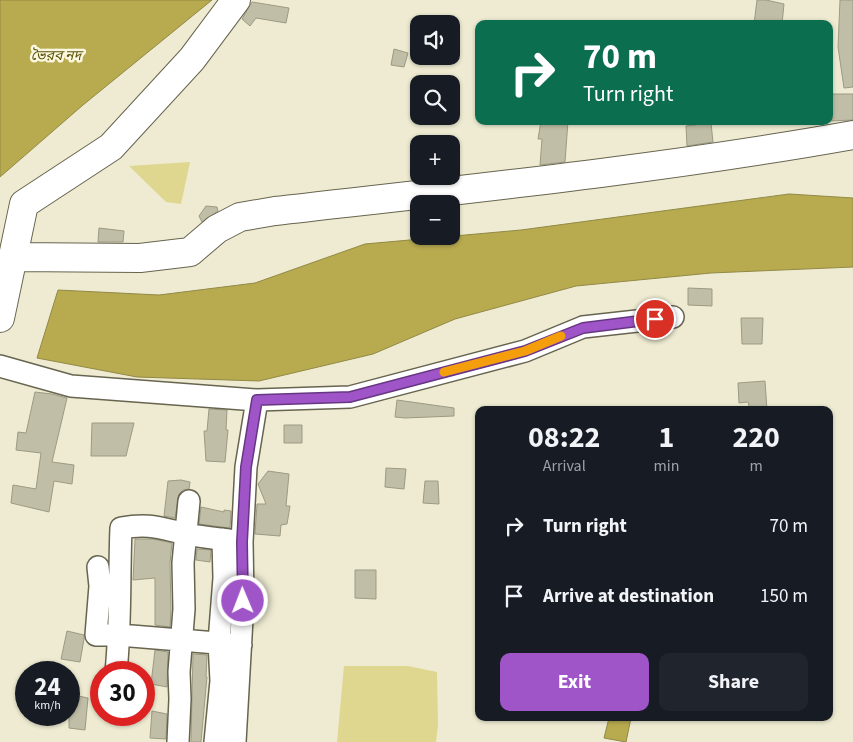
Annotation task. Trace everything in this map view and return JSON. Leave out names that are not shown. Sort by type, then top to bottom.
[{"type":"street","points":[[0,318],[24,204],[111,147],[192,59],[236,0]]},
{"type":"street","points":[[12,257],[140,258],[190,252],[217,229],[240,217],[275,211],[560,178],[769,150],[853,135]]},
{"type":"street","points":[[0,366],[71,386],[257,400],[350,397],[525,351],[583,328],[673,317]]},
{"type":"street","points":[[215,742],[221,681],[219,642],[224,578],[233,540],[257,400]]},
{"type":"street","points":[[178,742],[179,672],[184,609],[183,563],[189,501]]},
{"type":"street","points":[[117,661],[121,528],[142,525],[166,528],[187,534],[233,540]]},
{"type":"street","points":[[233,540],[243,601],[235,742]]},
{"type":"street","points":[[98,567],[100,586],[96,635],[119,635],[241,645]]},
{"type":"shaded area","points":[[190,162],[181,204],[166,202],[129,166]]},
{"type":"shaded area","points":[[344,666],[408,666],[437,672],[438,725],[436,742],[337,742]]},
{"type":"water","name":"ভৈরব নদ","points":[[0,0],[212,0],[83,105],[0,177]]},
{"type":"water","points":[[789,194],[853,198],[853,267],[711,273],[576,286],[455,319],[373,354],[259,381],[137,377],[37,358],[58,290],[159,295],[255,283],[365,244],[410,240],[410,245],[460,245],[460,235],[521,230]]},
{"type":"water","points":[[608,721],[630,721],[626,742],[604,738]]},
{"type":"building","points":[[757,0],[784,4],[782,20],[754,20]]},
{"type":"building","points":[[840,0],[853,0],[853,87],[844,88],[838,47]]},
{"type":"building","points":[[252,2],[289,8],[286,23],[256,18],[250,26],[242,19]]},
{"type":"building","points":[[394,49],[408,53],[404,67],[391,65]]},
{"type":"building","points":[[833,94],[853,94],[853,120],[833,121]]},
{"type":"building","points":[[540,125],[568,125],[565,162],[540,165],[542,139],[538,139]]},
{"type":"building","points":[[711,125],[713,142],[687,146],[686,126]]},
{"type":"building","points":[[206,206],[217,207],[218,211],[202,222],[199,216]]},
{"type":"building","points":[[99,228],[124,231],[123,242],[98,242]]},
{"type":"building","points":[[688,288],[712,289],[712,306],[688,305]]},
{"type":"building","points":[[741,318],[763,318],[762,344],[742,344]]},
{"type":"building","points":[[765,381],[767,406],[749,406],[748,402],[739,403],[738,383]]},
{"type":"building","points":[[35,392],[67,398],[52,462],[74,465],[72,484],[54,481],[49,512],[11,503],[13,485],[36,489],[41,453],[16,450],[18,432],[26,433]]},
{"type":"building","points":[[397,400],[454,408],[454,416],[395,417]]},
{"type":"building","points":[[209,409],[227,410],[226,430],[228,430],[225,462],[206,461],[204,431],[207,431]]},
{"type":"building","points":[[92,423],[134,423],[126,456],[91,456]]},
{"type":"building","points":[[284,425],[302,425],[302,443],[284,443]]},
{"type":"building","points":[[386,468],[406,469],[404,489],[385,487]]},
{"type":"building","points":[[268,471],[289,474],[286,506],[290,506],[287,524],[281,525],[280,536],[255,534],[257,504],[266,504],[258,484]]},
{"type":"building","points":[[181,480],[190,482],[189,489],[183,490],[179,494],[175,518],[164,516],[168,481]]},
{"type":"building","points":[[425,481],[438,481],[439,504],[423,503]]},
{"type":"building","points":[[201,507],[224,512],[224,510],[231,511],[230,528],[199,524]]},
{"type":"building","points":[[135,539],[153,539],[172,543],[170,563],[170,627],[155,625],[155,578],[133,580]]},
{"type":"building","points":[[197,549],[211,550],[210,562],[196,560]]},
{"type":"building","points":[[355,570],[376,570],[376,599],[355,598]]},
{"type":"building","points":[[67,631],[84,635],[80,662],[61,659]]},
{"type":"building","points":[[155,650],[168,652],[167,687],[155,685]]},
{"type":"building","points":[[193,654],[207,655],[207,677],[201,742],[191,742]]},
{"type":"building","points":[[80,696],[88,698],[85,730],[69,728],[69,726],[80,726]]},
{"type":"building","points":[[155,712],[167,714],[166,739],[150,738],[151,726],[155,726]]},
{"type":"slow traffic","points":[[444,372],[525,351],[561,336]]},
{"type":"route","points":[[243,601],[242,542],[246,467],[257,400],[350,397],[525,351],[583,328],[655,319]]}]
